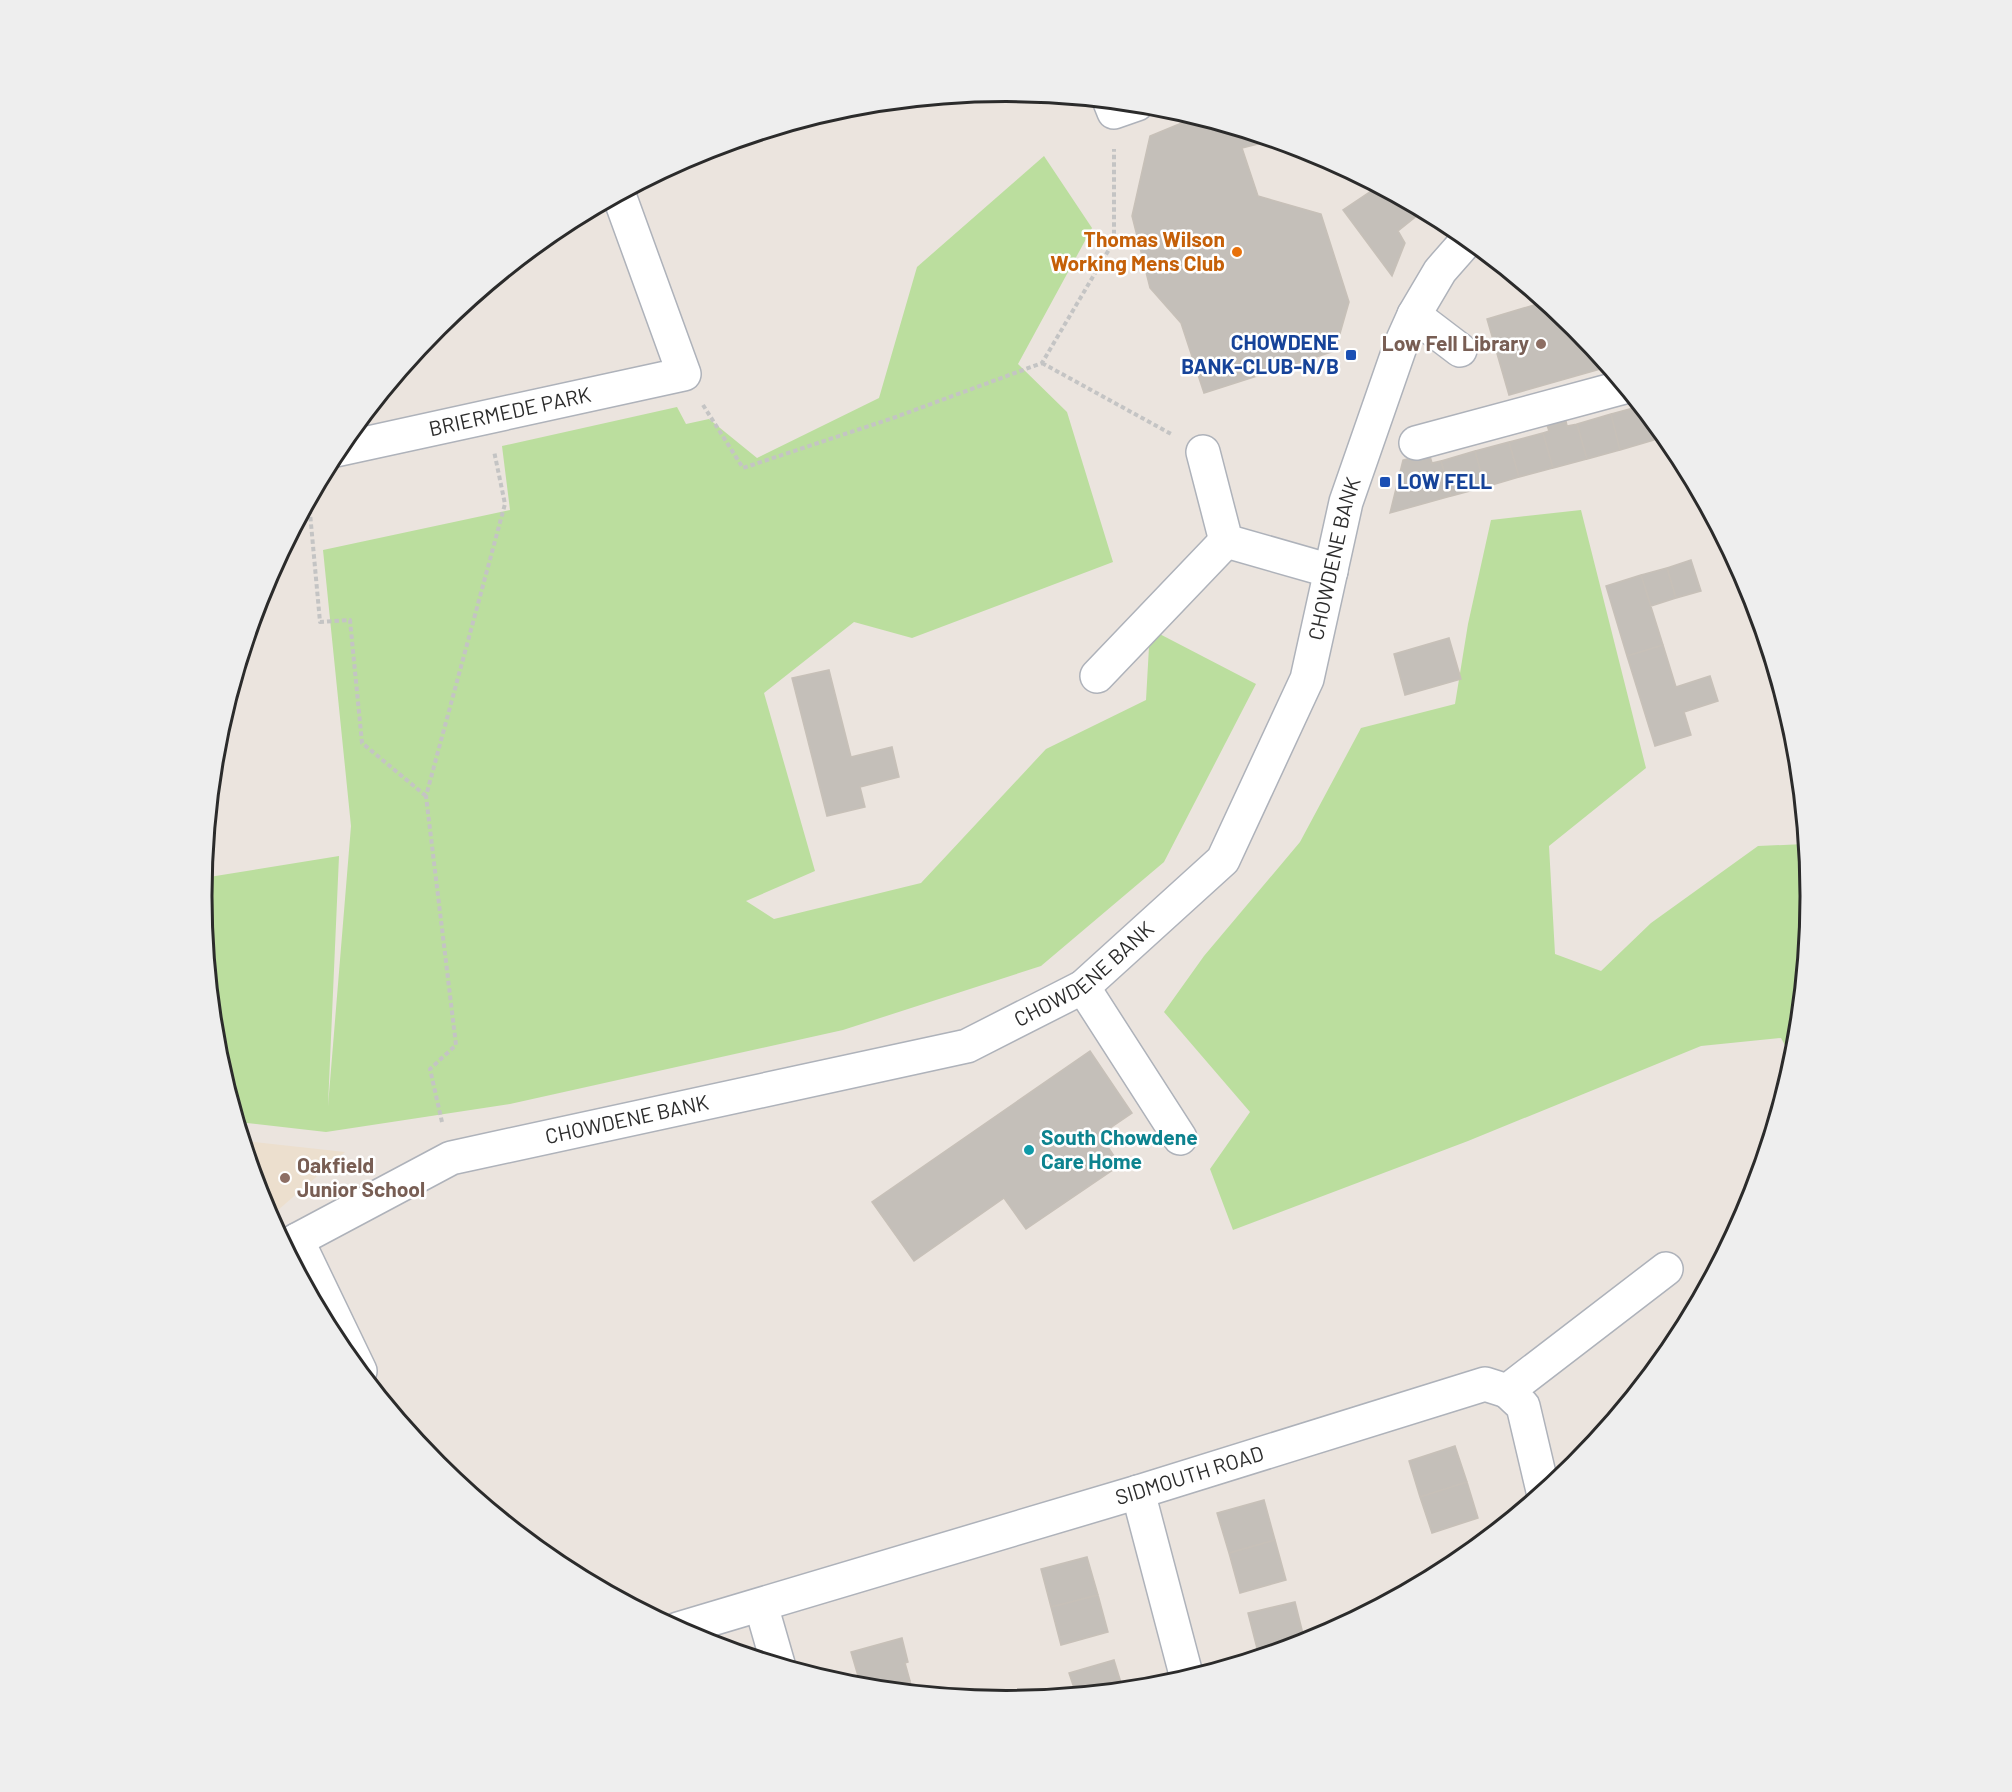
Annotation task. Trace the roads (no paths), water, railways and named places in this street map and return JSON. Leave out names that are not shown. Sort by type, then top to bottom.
[{"type":"street","name":"BRIERMEDE PARK","points":[[353,445],[684,374],[622,201]]},
{"type":"street","name":"CHOWDENE BANK","points":[[293,1245],[451,1158],[967,1046],[1083,987],[1223,860],[1307,679],[1347,502],[1401,344],[1414,315],[1440,271],[1462,246]]},
{"type":"street","points":[[1414,315],[1460,350]]},
{"type":"street","points":[[1416,442],[1617,389]]},
{"type":"street","points":[[1203,452],[1226,541]]},
{"type":"street","points":[[1226,541],[1331,572]]},
{"type":"street","points":[[1097,676],[1226,541]]},
{"type":"street","points":[[1083,987],[1180,1138]]},
{"type":"street","points":[[1541,1482],[1523,1406],[1507,1391],[1666,1269]]},
{"type":"street","name":"SIDMOUTH ROAD","points":[[692,1625],[1138,1492],[1485,1384],[1507,1391]]},
{"type":"street","points":[[1138,1492],[1185,1669]]},
{"type":"street","points":[[761,1605],[776,1656]]},
{"type":"place","name":"Thomas Wilson Working Mens Club","points":[[1237,252]]},
{"type":"place","name":"Low Fell Library","points":[[1541,344]]},
{"type":"place","name":"CHOWDENE BANK-CLUB-N/B","points":[[1351,355]]},
{"type":"place","name":"LOW FELL","points":[[1385,482]]},
{"type":"place","name":"South Chowdene Care Home","points":[[1029,1150]]},
{"type":"place","name":"Oakfield Junior School","points":[[285,1178]]}]
